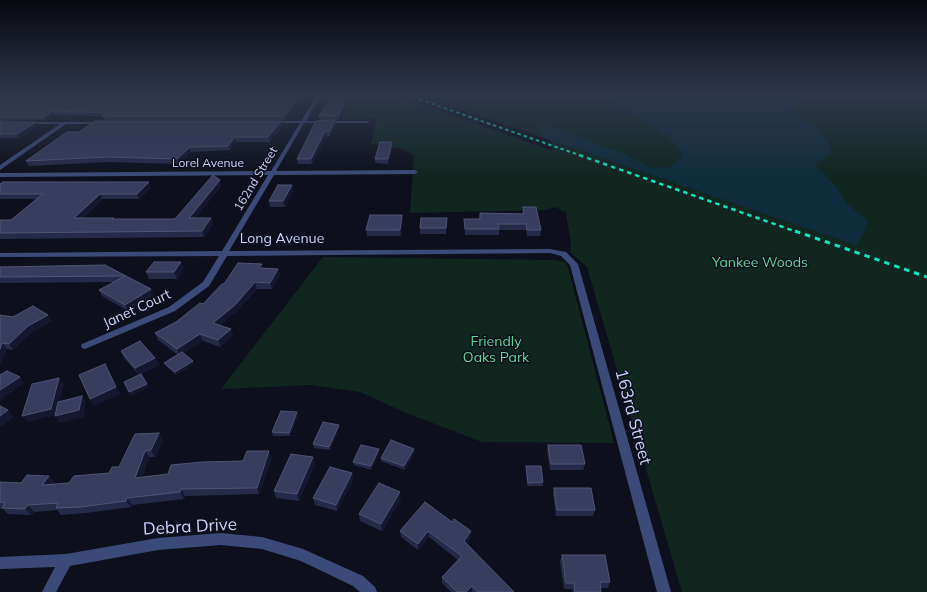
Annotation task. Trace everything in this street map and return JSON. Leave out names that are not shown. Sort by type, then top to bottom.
[{"type":"street","points":[[22,123],[110,123]]},
{"type":"street","points":[[0,168],[65,123]]},
{"type":"street","name":"162nd Street","points":[[225,252],[303,123]]},
{"type":"street","name":"Lorel Avenue","points":[[0,175],[415,172]]},
{"type":"street","name":"Long Avenue","points":[[0,255],[225,252],[550,252],[564,254]]},
{"type":"street","name":"Janet Court","points":[[85,346],[172,309],[206,284],[225,252]]},
{"type":"street","name":"163rd Street","points":[[564,254],[574,264],[664,592]]},
{"type":"street","name":"Debra Drive","points":[[0,563],[66,560],[158,544],[221,540],[262,543],[303,555],[358,582],[370,592]]},
{"type":"street","points":[[49,592],[66,560]]},
{"type":"green space","name":"Yankee Woods","points":[[376,123],[472,123],[553,151],[550,138],[541,137],[499,123],[927,123],[927,592],[682,592],[587,267],[570,252],[571,245],[566,212],[555,207],[546,210],[410,213],[414,156],[404,149],[371,144]]},
{"type":"green space","name":"Friendly Oaks Park","points":[[323,257],[554,260],[565,262],[568,268],[614,443],[482,442],[404,412],[360,392],[310,385],[221,389]]},
{"type":"water","points":[[647,123],[806,123],[812,126],[831,145],[831,153],[815,165],[839,190],[846,203],[868,220],[863,234],[856,245],[541,137],[542,126],[547,126],[623,153],[650,168],[671,167],[682,155],[678,146],[661,131]]},
{"type":"building","points":[[0,123],[35,123],[17,134],[0,134]]},
{"type":"building","points":[[93,123],[280,123],[268,137],[235,137],[228,146],[190,147],[177,159],[107,157],[26,161],[67,132],[79,132]]},
{"type":"building","points":[[315,123],[334,123],[330,131],[325,131],[311,159],[297,159]]},
{"type":"building","points":[[380,142],[392,142],[388,159],[375,159]]},
{"type":"building","points":[[213,175],[220,180],[189,218],[211,218],[202,231],[0,233],[0,220],[11,220],[43,194],[0,194],[0,184],[3,182],[149,182],[137,194],[100,194],[74,218],[175,219]]},
{"type":"building","points":[[278,185],[292,185],[283,201],[269,201]]},
{"type":"building","points":[[523,207],[536,207],[541,230],[527,230],[526,224],[498,224],[499,229],[465,229],[464,219],[480,219],[480,213],[524,214]]},
{"type":"building","points":[[370,215],[402,215],[400,230],[366,230]]},
{"type":"building","points":[[421,218],[447,218],[446,228],[420,228]]},
{"type":"building","points":[[154,262],[181,262],[174,272],[146,272]]},
{"type":"building","points":[[238,263],[262,264],[259,268],[278,269],[270,283],[255,282],[235,305],[213,323],[231,329],[218,340],[200,334],[177,349],[155,333],[176,322],[200,303],[203,304],[222,284],[224,284]]},
{"type":"building","points":[[105,265],[151,289],[125,305],[99,290],[125,276],[0,277],[0,267]]},
{"type":"building","points":[[33,306],[48,315],[28,326],[9,344],[2,343],[0,349],[0,315],[13,317]]},
{"type":"building","points":[[140,341],[155,358],[135,368],[121,351]]},
{"type":"building","points":[[182,352],[193,361],[175,372],[164,363]]},
{"type":"building","points":[[105,364],[116,387],[90,399],[79,375]]},
{"type":"building","points":[[7,371],[20,377],[0,390],[0,375]]},
{"type":"building","points":[[141,374],[147,384],[129,392],[124,382]]},
{"type":"building","points":[[59,378],[51,409],[22,416],[32,384]]},
{"type":"building","points":[[82,396],[79,410],[55,416],[58,402]]},
{"type":"building","points":[[0,406],[8,410],[0,416]]},
{"type":"building","points":[[281,411],[297,412],[289,433],[272,432]]},
{"type":"building","points":[[323,422],[339,425],[329,447],[313,444]]},
{"type":"building","points":[[159,433],[151,450],[145,451],[135,478],[168,474],[171,465],[202,462],[243,461],[247,451],[269,451],[257,488],[181,489],[180,492],[127,498],[126,501],[81,507],[56,508],[58,503],[28,505],[25,509],[2,508],[5,503],[0,502],[0,482],[21,483],[27,475],[49,476],[42,485],[69,483],[74,476],[109,473],[112,467],[119,467],[135,434]]},
{"type":"building","points":[[391,440],[414,449],[404,466],[381,458]]},
{"type":"building","points":[[361,445],[379,449],[371,466],[353,462]]},
{"type":"building","points":[[548,445],[581,445],[585,464],[551,464]]},
{"type":"building","points":[[291,454],[313,457],[297,494],[274,491]]},
{"type":"building","points":[[526,466],[541,466],[543,482],[528,483]]},
{"type":"building","points":[[330,467],[352,473],[336,505],[313,498]]},
{"type":"building","points":[[379,483],[400,492],[381,524],[359,514]]},
{"type":"building","points":[[554,488],[591,488],[595,510],[557,510]]},
{"type":"building","points":[[425,502],[452,522],[454,519],[471,531],[464,541],[514,592],[478,592],[472,586],[466,592],[457,592],[442,577],[462,556],[428,531],[418,544],[400,531]]},
{"type":"building","points":[[562,555],[605,555],[610,582],[600,582],[601,592],[575,592],[574,583],[566,583]]},
{"type":"railway","points":[[486,123],[582,156]]},
{"type":"railway","points":[[579,155],[797,232]]},
{"type":"railway","points":[[795,231],[927,277]]}]
